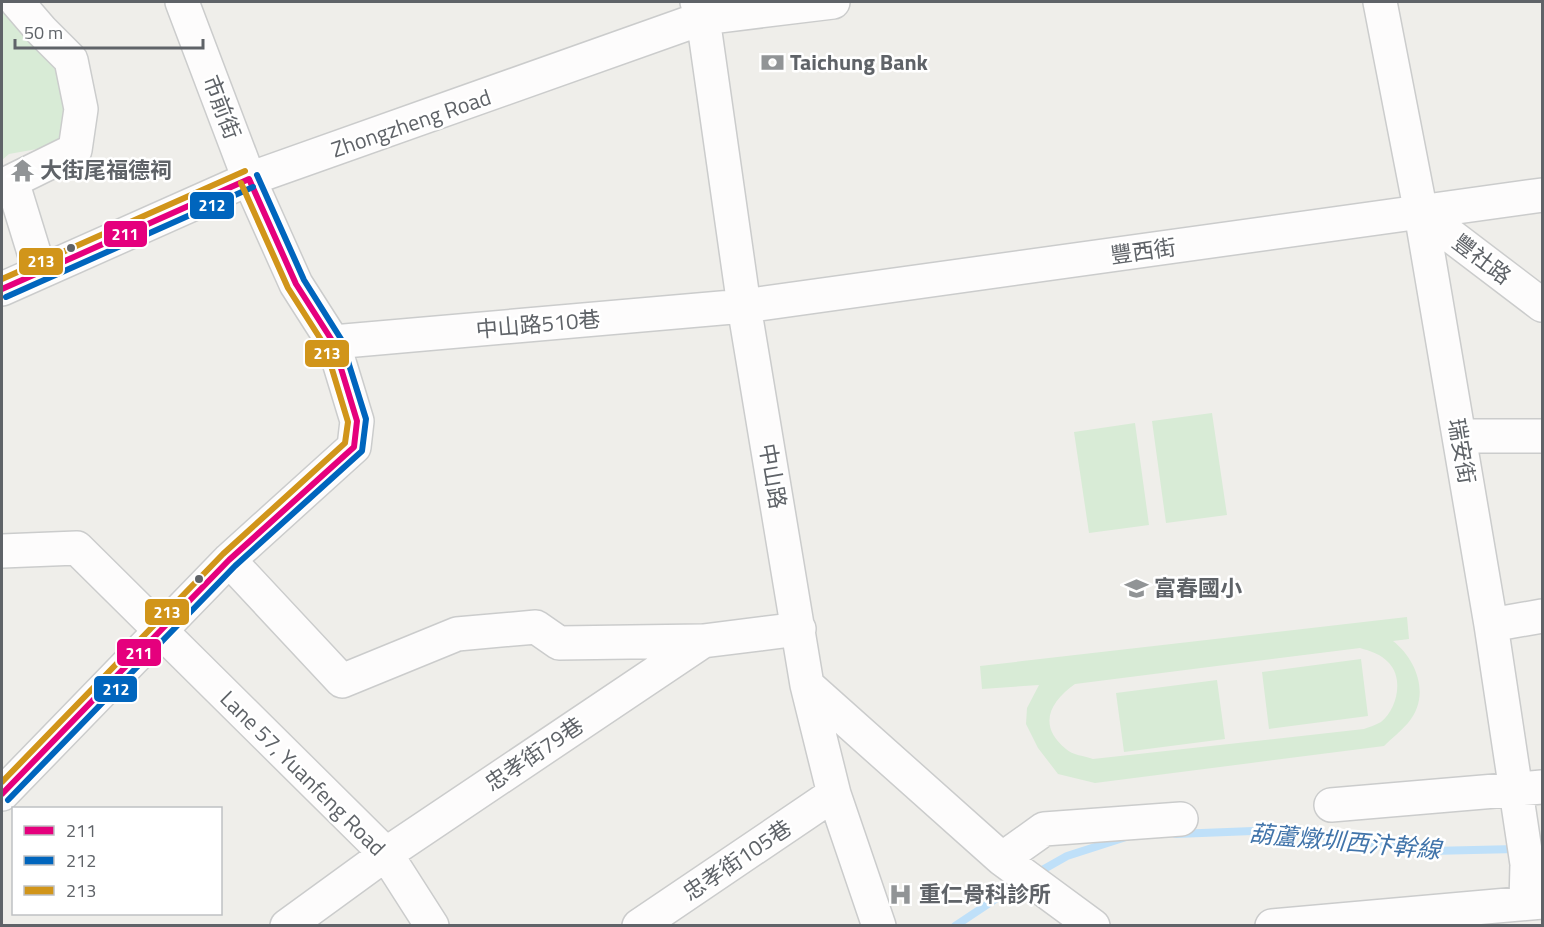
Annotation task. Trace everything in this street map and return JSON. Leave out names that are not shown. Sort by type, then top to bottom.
[{"type":"street","points":[[17,2],[71,60],[81,109],[75,150],[7,185],[40,272]]},
{"type":"street","name":"市前街","points":[[2,794],[229,560],[354,447],[357,421],[333,342],[296,284],[249,179],[182,2]]},
{"type":"street","name":"Zhongzheng Road","points":[[2,289],[249,179],[700,10],[833,2]]},
{"type":"street","name":"瑞安街","points":[[1380,2],[1421,213],[1491,625],[1529,788],[1521,828],[1534,903]]},
{"type":"street","name":"中山路","points":[[700,10],[744,306],[800,629],[807,685],[834,794],[879,926]]},
{"type":"street","name":"豐西街","points":[[744,306],[1542,195]]},
{"type":"street","name":"豐社路","points":[[1421,213],[1542,305]]},
{"type":"street","name":"中山路510巷","points":[[333,342],[744,306]]},
{"type":"street","points":[[1459,436],[1542,436]]},
{"type":"street","name":"Lane 57, Yuanfeng Road","points":[[2,551],[77,548],[386,854],[432,926]]},
{"type":"street","points":[[229,560],[342,681],[457,634],[536,627],[559,643],[703,641]]},
{"type":"street","points":[[1491,625],[1542,616]]},
{"type":"street","name":"忠孝街79巷","points":[[287,926],[386,854],[703,641],[800,629]]},
{"type":"street","points":[[807,685],[1002,859],[1093,926]]},
{"type":"street","points":[[1331,805],[1529,788]]},
{"type":"street","name":"忠孝街105巷","points":[[639,926],[834,794]]},
{"type":"street","points":[[1002,859],[1044,829],[1181,819]]},
{"type":"street","points":[[1272,926],[1534,903]]},
{"type":"green space","points":[[2,2],[69,80],[65,144],[9,154],[2,160]]},
{"type":"green space","points":[[1212,413],[1227,515],[1166,523],[1152,421]]},
{"type":"green space","points":[[1135,423],[1149,525],[1089,533],[1074,432]]},
{"type":"green space","points":[[1407,617],[1409,639],[1393,641],[1409,658],[1420,690],[1415,713],[1384,746],[1095,783],[1058,774],[1038,748],[1026,724],[1027,708],[1039,685],[982,689],[980,666]],"holes":[[[1360,648],[1386,660],[1394,670],[1397,685],[1395,702],[1387,716],[1381,722],[1364,729],[1093,759],[1066,749],[1052,731],[1050,714],[1059,698],[1075,684]]]},
{"type":"green space","points":[[1361,659],[1368,716],[1269,729],[1262,672]]},
{"type":"green space","points":[[1217,680],[1225,739],[1124,752],[1116,693]]},
{"type":"waterway","name":"葫蘆燉圳西汴幹線","points":[[1176,834],[1280,830],[1431,851],[1516,849]]},
{"type":"waterway","name":"葫蘆燉圳西汴幹線","points":[[1037,873],[1067,856],[1126,837]]},
{"type":"waterway","name":"葫蘆燉圳西汴幹線","points":[[955,926],[1021,882]]},
{"type":"transit line","name":"213","points":[[2,279],[245,171]]},
{"type":"transit line","name":"212","points":[[8,800],[235,566],[362,451],[366,419],[341,339],[304,280],[257,175]]},
{"type":"transit line","name":"211","points":[[2,289],[249,179]]},
{"type":"transit line","name":"211","points":[[2,794],[229,560],[354,447],[357,421],[333,342],[296,284],[249,179]]},
{"type":"transit line","name":"213","points":[[2,782],[223,554],[345,443],[348,422],[325,346],[288,288],[241,183]]},
{"type":"transit line","name":"212","points":[[6,297],[253,187]]},
{"type":"place","name":"Taichung Bank","points":[[772,62]]},
{"type":"place","name":"大街尾福德祠","points":[[22,170]]},
{"type":"place","name":"富春國小","points":[[1136,588]]},
{"type":"place","name":"重仁骨科診所","points":[[901,894]]}]
